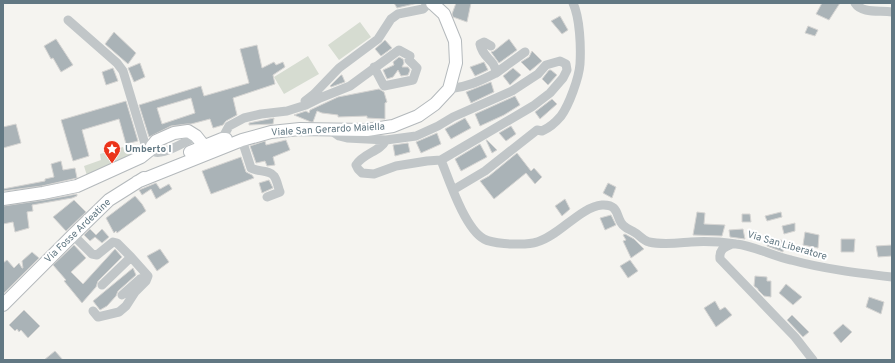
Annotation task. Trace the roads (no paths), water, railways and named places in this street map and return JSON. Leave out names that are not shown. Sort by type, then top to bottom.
[{"type":"main road","name":"Viale San Gerardo Maiella","points":[[222,139],[236,138],[242,140],[271,132],[300,129],[367,130],[393,126],[418,116],[435,104],[449,89],[456,63],[455,41],[444,14],[432,3]]},
{"type":"main road","points":[[3,199],[77,186],[141,157],[151,149],[156,141],[174,133],[188,131],[196,136],[204,146]]},
{"type":"main road","name":"Via Fosse Ardeatine","points":[[3,305],[109,200],[170,161],[222,139]]},
{"type":"main road","points":[[137,182],[242,140]]},
{"type":"street","points":[[222,139],[229,126],[240,120],[252,116],[287,111],[296,107],[314,94],[339,68],[378,39],[391,19],[398,14],[423,9],[429,3]]},
{"type":"street","points":[[453,190],[485,171],[537,130],[542,131],[548,129],[560,116],[576,82],[580,65],[577,15],[573,3]]},
{"type":"street","points":[[855,3],[857,7],[864,10],[884,10],[892,12]]},
{"type":"street","points":[[68,20],[117,63],[123,71],[145,144],[151,149]]},
{"type":"street","points":[[491,46],[484,42],[480,44],[481,51],[495,67],[496,73]]},
{"type":"street","points":[[296,107],[306,105],[350,86],[374,67],[399,50],[410,56],[409,60],[417,68],[413,80],[384,86],[374,67]]},
{"type":"street","points":[[449,89],[460,88],[473,84],[496,73],[525,52]]},
{"type":"street","points":[[328,129],[339,136],[347,138],[386,140],[416,136],[453,117],[512,91],[538,74],[546,65],[560,61],[566,64],[567,70],[565,74],[550,93],[533,106],[441,160],[427,160],[396,166],[374,174],[362,173],[356,165],[358,161],[375,151],[386,140]]},
{"type":"street","points":[[242,140],[252,168],[255,170],[270,172],[274,176],[280,192],[267,197]]},
{"type":"street","name":"Via San Liberatore","points":[[441,160],[455,198],[476,233],[484,239],[500,243],[530,244],[538,242],[551,236],[584,212],[602,205],[614,208],[619,215],[620,222],[624,227],[635,232],[644,240],[650,242],[678,244],[692,242],[733,243],[752,246],[767,253],[828,269],[892,277]]},
{"type":"street","points":[[73,235],[92,254],[97,255],[113,242],[117,243],[148,276]]},
{"type":"street","points":[[733,243],[722,249],[719,253],[720,259],[794,337],[813,360]]},
{"type":"street","points":[[102,285],[131,257]]},
{"type":"street","points":[[122,294],[140,279],[148,276]]},
{"type":"street","points":[[94,311],[98,316],[119,312],[126,306],[135,292],[146,281],[148,276]]},
{"type":"place","name":"Umberto I","points":[[112,164]]}]
